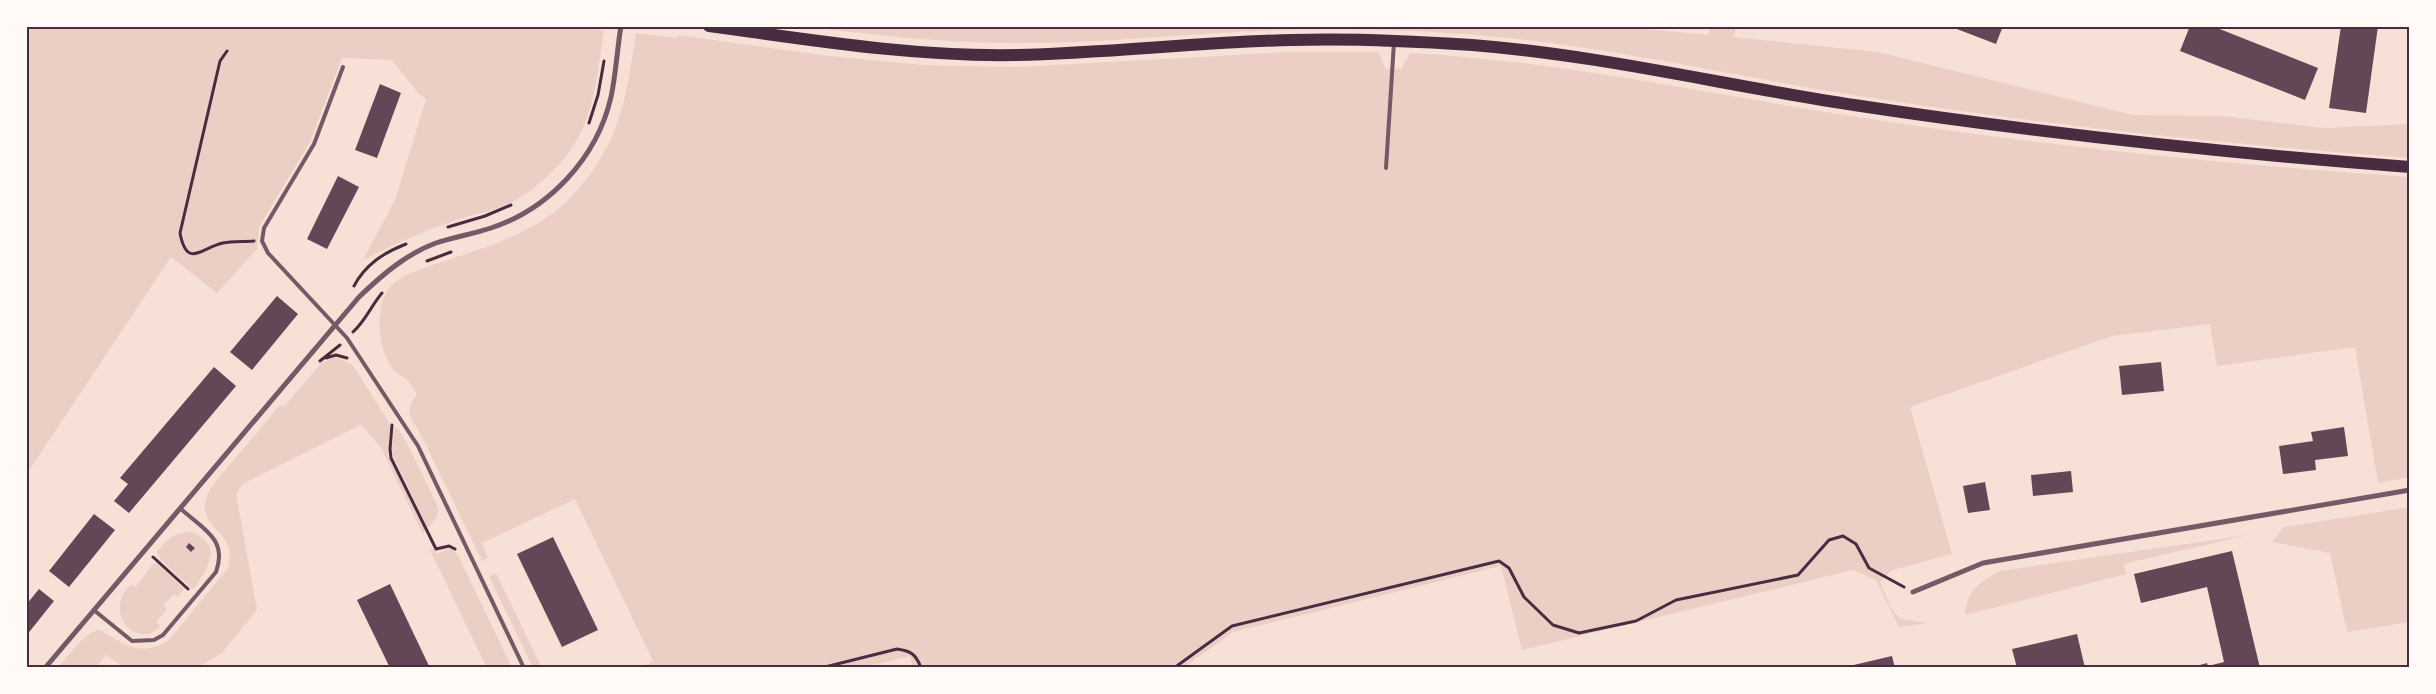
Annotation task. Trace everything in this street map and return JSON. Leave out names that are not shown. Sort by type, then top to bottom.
[{"type":"main road","points":[[709,26],[924,53],[1015,55],[1290,40],[1394,40],[1542,53],[1637,67],[1852,105],[2038,131],[2270,156],[2410,167]]},
{"type":"street","points":[[45,668],[359,297],[383,274],[412,255],[434,244],[490,228],[516,218],[540,205],[560,187],[585,157],[600,129],[611,98],[621,26]]},
{"type":"street","points":[[1913,592],[1983,563],[2410,490]]},
{"type":"lane","points":[[1386,168],[1394,40]]},
{"type":"lane","points":[[343,68],[314,144],[264,228],[262,241],[268,253],[347,338],[418,446],[524,668]]},
{"type":"lane","points":[[94,611],[132,641],[142,642],[163,635],[216,572],[220,560],[216,540],[181,509]]},
{"type":"path","points":[[227,51],[220,61],[180,233],[183,246],[190,253],[199,254],[221,243],[262,241]]},
{"type":"path","points":[[588,126],[598,95],[604,59]]},
{"type":"path","points":[[440,230],[485,216],[518,202]]},
{"type":"path","points":[[382,256],[415,240]]},
{"type":"path","points":[[425,262],[452,252]]},
{"type":"path","points":[[370,308],[384,290]]},
{"type":"path","points":[[326,358],[336,355],[351,361]]},
{"type":"path","points":[[391,422],[392,458],[436,549],[449,546],[458,551]]},
{"type":"path","points":[[1174,668],[1232,626],[1499,561],[1509,568],[1524,596],[1554,625],[1579,632],[1636,621],[1676,600],[1798,575],[1828,540],[1843,536],[1856,544],[1869,568],[1913,592]]},
{"type":"path","points":[[146,550],[189,589],[183,596]]},
{"type":"path","points":[[821,668],[897,649],[910,651],[917,657],[921,668]]},
{"type":"shaded area","points":[[26,26],[576,26],[604,30],[595,89],[589,112],[572,147],[554,170],[532,190],[508,204],[453,221],[396,244],[363,260],[395,200],[426,99],[418,93],[392,60],[342,58],[310,142],[259,227],[257,249],[217,293],[171,257],[26,475]]},
{"type":"shaded area","points":[[802,26],[1616,26],[1708,35],[1711,26],[1737,26],[1733,37],[1878,52],[2133,115],[2222,116],[2324,128],[2410,124],[2410,158],[2200,140],[1991,115],[1853,95],[1617,53],[1475,35],[1382,30],[1312,29],[1082,42],[1013,43],[907,38]]},
{"type":"shaded area","points":[[636,33],[677,38],[678,35],[821,55],[922,65],[1015,67],[1288,52],[1378,52],[1386,69],[1401,69],[1410,53],[1466,57],[1576,70],[1851,116],[2060,145],[2199,160],[2410,177],[2410,477],[2378,483],[2355,347],[2217,366],[2210,324],[2112,336],[1910,407],[1952,554],[1892,570],[1880,582],[1891,608],[1901,619],[1927,623],[1899,627],[1876,580],[1853,570],[1522,650],[1501,566],[1233,632],[1183,668],[913,668],[910,656],[862,668],[641,668],[653,661],[575,499],[482,543],[488,558],[482,561],[410,416],[409,411],[412,401],[417,395],[409,382],[392,368],[387,360],[383,350],[380,326],[382,303],[391,286],[396,281],[415,271],[510,238],[542,221],[570,198],[600,161],[618,122],[624,101]]},
{"type":"shaded area","points":[[336,357],[350,363],[356,370],[390,424],[388,456],[425,531],[423,534],[380,446],[361,425],[243,484],[236,493],[257,610],[222,653],[201,665],[133,668],[121,665],[106,655],[95,668],[58,668],[83,639],[95,631],[100,630],[126,645],[141,649],[150,648],[169,640],[228,568],[230,554],[227,543],[209,521],[206,513],[206,502],[211,487],[280,405],[284,407],[321,363]]},
{"type":"shaded area","points":[[397,427],[410,449],[438,507],[438,514],[428,529],[394,458],[392,449],[394,429]]},
{"type":"shaded area","points":[[2410,507],[2410,622],[2347,632],[2330,553],[2272,542],[2284,527]]},
{"type":"shaded area","points":[[192,532],[208,544],[210,557],[205,572],[195,588],[192,589],[160,559],[157,552],[164,543],[177,534]]},
{"type":"shaded area","points":[[2248,535],[2124,564],[2126,574],[1965,615],[1971,593],[1980,583],[2000,571]]},
{"type":"shaded area","points":[[450,548],[457,553],[512,668],[487,668],[430,550],[433,549],[436,554]]},
{"type":"shaded area","points":[[157,563],[184,589],[178,597],[174,594],[163,606],[167,609],[157,621],[160,627],[151,633],[142,634],[133,631],[126,625],[121,617],[120,607],[123,596],[131,584],[135,587],[153,564]]},
{"type":"shaded area","points":[[496,573],[542,668],[533,668],[489,576]]},
{"type":"building","points":[[1949,26],[2003,26],[1996,44]]},
{"type":"building","points":[[2190,26],[2212,26],[2318,68],[2305,100],[2180,51]]},
{"type":"building","points":[[2341,26],[2378,26],[2366,113],[2329,108]]},
{"type":"building","points":[[380,84],[401,93],[377,158],[355,150]]},
{"type":"building","points":[[338,176],[359,187],[327,249],[307,239]]},
{"type":"building","points":[[277,296],[298,314],[252,370],[230,352]]},
{"type":"building","points":[[2161,362],[2164,391],[2122,395],[2119,366]]},
{"type":"building","points":[[214,367],[236,386],[129,513],[114,501],[128,484],[120,478]]},
{"type":"building","points":[[2344,427],[2348,456],[2315,460],[2316,470],[2283,474],[2279,446],[2313,441],[2311,432]]},
{"type":"building","points":[[2071,471],[2073,492],[2033,496],[2031,475]]},
{"type":"building","points":[[1985,482],[1990,510],[1968,513],[1963,486]]},
{"type":"building","points":[[94,514],[115,530],[69,587],[49,571]]},
{"type":"building","points":[[553,537],[598,630],[562,647],[517,554]]},
{"type":"building","points":[[189,543],[195,548],[191,552],[186,547]]},
{"type":"building","points":[[2232,551],[2260,668],[2189,668],[2207,663],[2208,666],[2224,662],[2207,587],[2141,603],[2134,574]]},
{"type":"building","points":[[390,584],[430,668],[390,668],[357,600]]},
{"type":"building","points":[[39,589],[54,601],[26,636],[26,605]]},
{"type":"building","points":[[2077,634],[2085,668],[2017,668],[2012,649]]},
{"type":"building","points":[[1892,656],[1895,668],[1845,668],[1845,667]]}]
